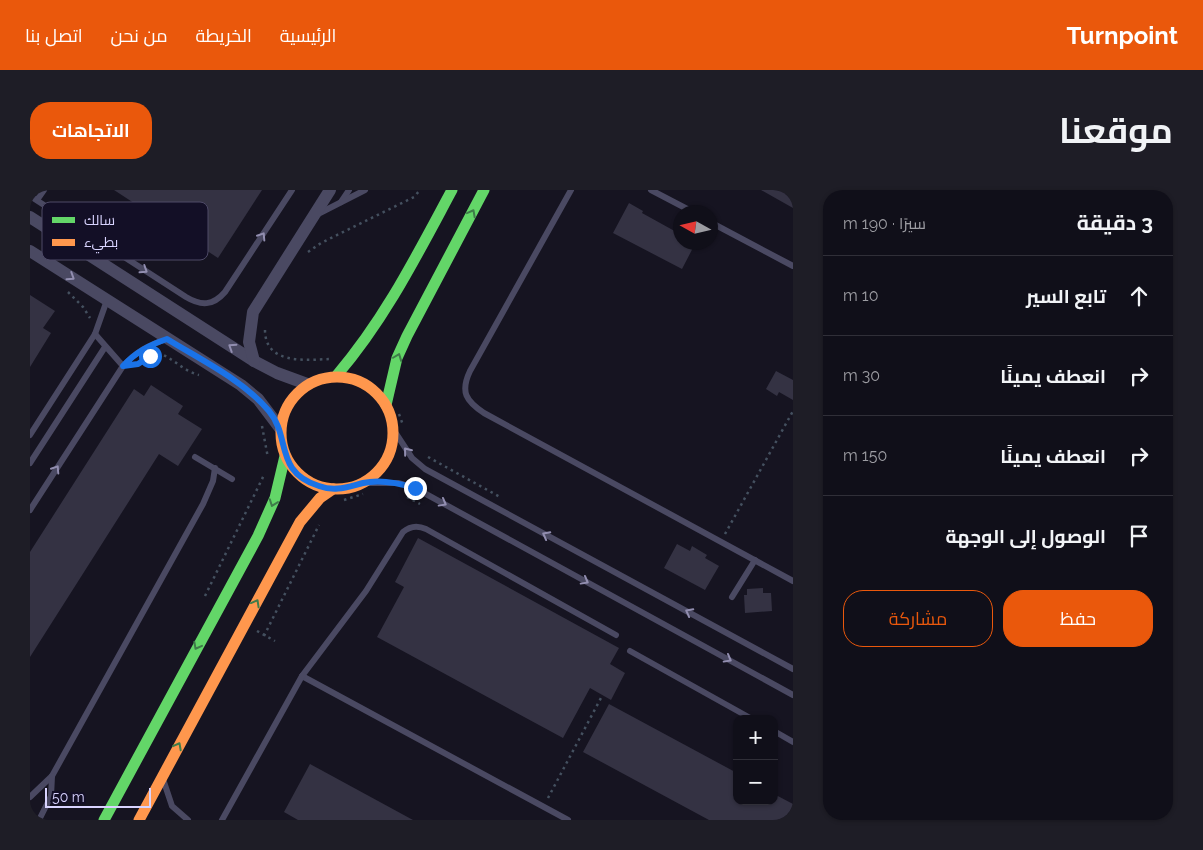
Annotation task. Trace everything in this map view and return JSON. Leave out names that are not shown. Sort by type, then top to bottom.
[{"type":"street","points":[[254,361],[249,342],[253,312],[330,190]]},
{"type":"street","points":[[338,376],[354,358],[380,322],[452,190]]},
{"type":"street","points":[[391,405],[366,384],[352,378],[338,376],[322,378],[307,384],[288,403],[280,428],[285,456],[293,469],[304,479],[318,486],[333,490],[365,488],[389,455],[393,430],[391,405],[393,373],[407,336],[484,190]]},
{"type":"street","points":[[30,218],[42,226]]},
{"type":"street","points":[[30,251],[42,259]]},
{"type":"street","points":[[44,260],[258,399],[280,428]]},
{"type":"street","points":[[96,260],[254,361],[277,373],[307,384]]},
{"type":"street","points":[[104,820],[217,609],[266,524],[279,489],[285,456]]},
{"type":"street","points":[[139,820],[300,522],[320,498],[333,490]]},
{"type":"lane","points":[[37,200],[44,190]]},
{"type":"lane","points":[[129,260],[196,303],[207,304],[218,300],[292,190]]},
{"type":"lane","points":[[341,202],[349,190]]},
{"type":"lane","points":[[314,216],[365,190]]},
{"type":"lane","points":[[571,190],[464,383],[466,395],[473,405],[484,413],[793,581]]},
{"type":"lane","points":[[651,190],[680,205]]},
{"type":"lane","points":[[30,196],[42,203]]},
{"type":"lane","points":[[718,226],[793,266]]},
{"type":"lane","points":[[30,435],[95,334],[107,300]]},
{"type":"lane","points":[[95,334],[123,366]]},
{"type":"lane","points":[[30,510],[123,366],[133,355],[147,346],[167,339]]},
{"type":"lane","points":[[30,463],[105,347]]},
{"type":"lane","points":[[393,430],[412,458],[425,469],[793,669]]},
{"type":"lane","points":[[195,457],[232,479]]},
{"type":"lane","points":[[30,797],[52,776],[203,504],[213,481],[214,468]]},
{"type":"lane","points":[[365,488],[398,483],[415,488],[793,695]]},
{"type":"lane","points":[[222,820],[302,676],[366,592],[402,532],[414,526],[426,529],[616,635]]},
{"type":"lane","points":[[732,597],[755,560]]},
{"type":"lane","points":[[630,651],[745,715]]},
{"type":"lane","points":[[302,676],[568,820]]},
{"type":"lane","points":[[778,733],[793,742]]},
{"type":"lane","points":[[39,820],[51,796],[52,776]]},
{"type":"lane","points":[[162,776],[167,796],[172,806],[188,820]]},
{"type":"path","points":[[304,256],[321,243],[402,203],[420,190]]},
{"type":"path","points":[[67,291],[83,307],[95,334]]},
{"type":"path","points":[[265,322],[265,335],[270,347],[279,356],[291,360],[354,358]]},
{"type":"path","points":[[154,354],[164,355],[190,372],[207,376]]},
{"type":"path","points":[[391,405],[407,432]]},
{"type":"path","points":[[721,542],[793,411]]},
{"type":"path","points":[[261,420],[269,464]]},
{"type":"path","points":[[423,454],[508,501]]},
{"type":"path","points":[[202,601],[265,473]]},
{"type":"path","points":[[339,502],[365,488]]},
{"type":"path","points":[[264,636],[321,522]]},
{"type":"path","points":[[544,807],[602,696]]},
{"type":"building","points":[[114,190],[262,190],[218,258],[208,251],[208,202],[132,202]]},
{"type":"building","points":[[761,190],[793,190],[793,208]]},
{"type":"building","points":[[629,203],[643,211],[642,213],[673,230],[673,250],[692,250],[682,269],[613,233]]},
{"type":"building","points":[[30,295],[55,311],[43,328],[51,333],[30,367]]},
{"type":"building","points":[[776,371],[793,380],[793,400],[779,392],[777,396],[766,389]]},
{"type":"building","points":[[151,385],[183,406],[178,414],[202,429],[178,466],[159,454],[30,657],[30,552],[134,389],[144,396]]},
{"type":"building","points":[[418,538],[619,648],[610,664],[625,673],[611,700],[590,688],[563,738],[377,637],[404,587],[395,582]]},
{"type":"building","points":[[677,544],[690,551],[692,546],[707,555],[705,558],[719,566],[705,590],[664,568]]},
{"type":"building","points":[[763,588],[763,593],[771,593],[772,611],[745,613],[744,595],[747,595],[747,589]]},
{"type":"building","points":[[609,704],[733,771],[733,805],[778,805],[778,796],[793,804],[793,814],[790,820],[709,820],[583,752]]},
{"type":"building","points":[[310,764],[413,820],[298,820],[284,812]]},
{"type":"traffic: fast","points":[[337,375],[385,309],[452,190]]},
{"type":"traffic: fast","points":[[386,405],[397,358],[407,336],[484,190]]},
{"type":"traffic: fast","points":[[104,820],[258,536],[275,498],[285,456]]},
{"type":"traffic: slow","points":[[337,377],[359,381],[377,393],[389,411],[393,433],[389,455],[377,473],[359,485],[337,489],[315,485],[297,473],[285,455],[281,433],[285,411],[297,393],[315,381],[337,377]]},
{"type":"traffic: slow","points":[[139,820],[300,522],[320,498],[333,489]]},
{"type":"route","points":[[150,356],[130,367],[123,366],[133,355],[147,346],[167,339],[241,385],[270,412],[280,428],[285,456],[293,469],[304,479],[318,486],[333,490],[349,488],[363,483],[381,482],[398,483],[415,488]]}]
